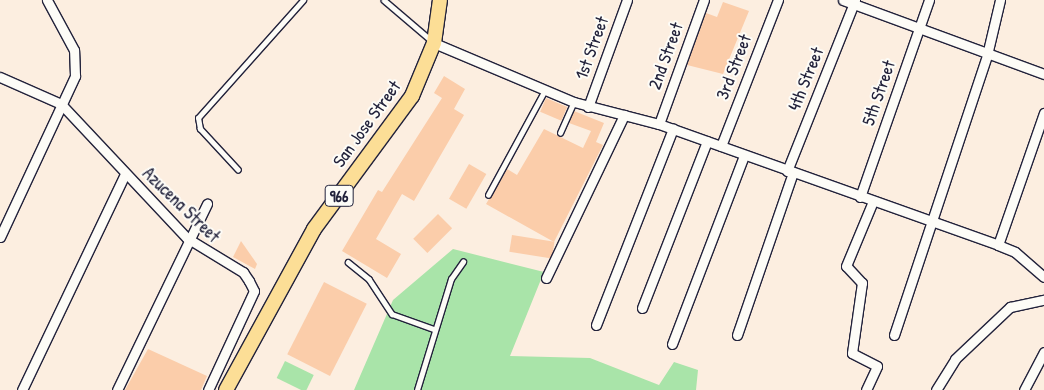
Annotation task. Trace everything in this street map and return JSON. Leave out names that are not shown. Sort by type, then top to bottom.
[{"type":"main road","name":"San Jose Street","points":[[226,390],[314,229],[412,96],[434,43],[440,0]]},
{"type":"street","points":[[0,237],[75,76],[77,58],[47,0]]},
{"type":"street","name":"1st Street","points":[[588,107],[627,0]]},
{"type":"street","name":"2nd Street","points":[[659,124],[704,0]]},
{"type":"street","name":"3rd Street","points":[[721,146],[778,0]]},
{"type":"street","points":[[842,0],[854,2],[987,55],[1044,74]]},
{"type":"street","name":"5th Street","points":[[860,197],[930,0]]},
{"type":"street","points":[[894,335],[987,55],[1000,0]]},
{"type":"street","name":"4th Street","points":[[737,335],[790,172],[854,2]]},
{"type":"street","points":[[434,43],[574,102],[659,124],[998,245],[1015,252],[1044,277]]},
{"type":"street","name":"Azucena Street","points":[[0,77],[61,104],[187,238],[243,272],[254,291],[208,390]]},
{"type":"street","points":[[998,245],[1044,113]]},
{"type":"street","points":[[546,278],[624,115]]},
{"type":"street","points":[[596,325],[673,129]]},
{"type":"street","points":[[642,308],[706,141]]},
{"type":"street","points":[[672,344],[744,155]]},
{"type":"street","points":[[22,390],[125,174]]},
{"type":"street","points":[[866,390],[877,366],[852,353],[862,283],[846,266],[873,201]]},
{"type":"street","points":[[118,390],[187,238],[207,204]]},
{"type":"street","points":[[936,390],[955,358],[1010,307],[1044,300]]},
{"type":"street","points":[[1024,390],[1044,352]]},
{"type":"lane","points":[[238,170],[200,129],[198,118],[303,0]]},
{"type":"lane","points":[[384,0],[434,43]]},
{"type":"lane","points":[[488,195],[544,90]]},
{"type":"lane","points":[[560,133],[574,102]]},
{"type":"lane","points":[[348,262],[369,279],[392,314],[434,329]]},
{"type":"lane","points":[[417,390],[451,278],[463,262]]},
{"type":"green space","points":[[453,249],[544,272],[510,356],[590,358],[659,385],[674,362],[698,370],[696,390],[354,390],[393,300]]},
{"type":"green space","points":[[285,361],[314,375],[306,390],[301,390],[277,378]]},
{"type":"building","points":[[723,2],[749,11],[723,74],[687,65],[706,13],[717,17]]},
{"type":"building","points":[[444,76],[465,89],[454,109],[464,115],[414,201],[402,194],[376,239],[401,254],[387,278],[342,251],[378,190],[382,192],[442,98],[434,93]]},
{"type":"building","points":[[546,98],[567,107],[561,121],[540,112]]},
{"type":"building","points":[[574,111],[604,123],[596,142],[603,145],[554,242],[486,204],[507,169],[517,175],[544,129],[583,148],[591,131],[569,123]]},
{"type":"building","points":[[469,164],[486,174],[466,209],[449,199]]},
{"type":"building","points":[[438,214],[452,228],[427,253],[413,239]]},
{"type":"building","points":[[512,235],[554,242],[552,259],[509,252]]},
{"type":"building","points":[[241,241],[257,264],[255,269],[233,257]]},
{"type":"building","points":[[324,282],[367,304],[330,376],[287,354]]},
{"type":"building","points":[[148,349],[207,376],[201,390],[125,390]]}]
